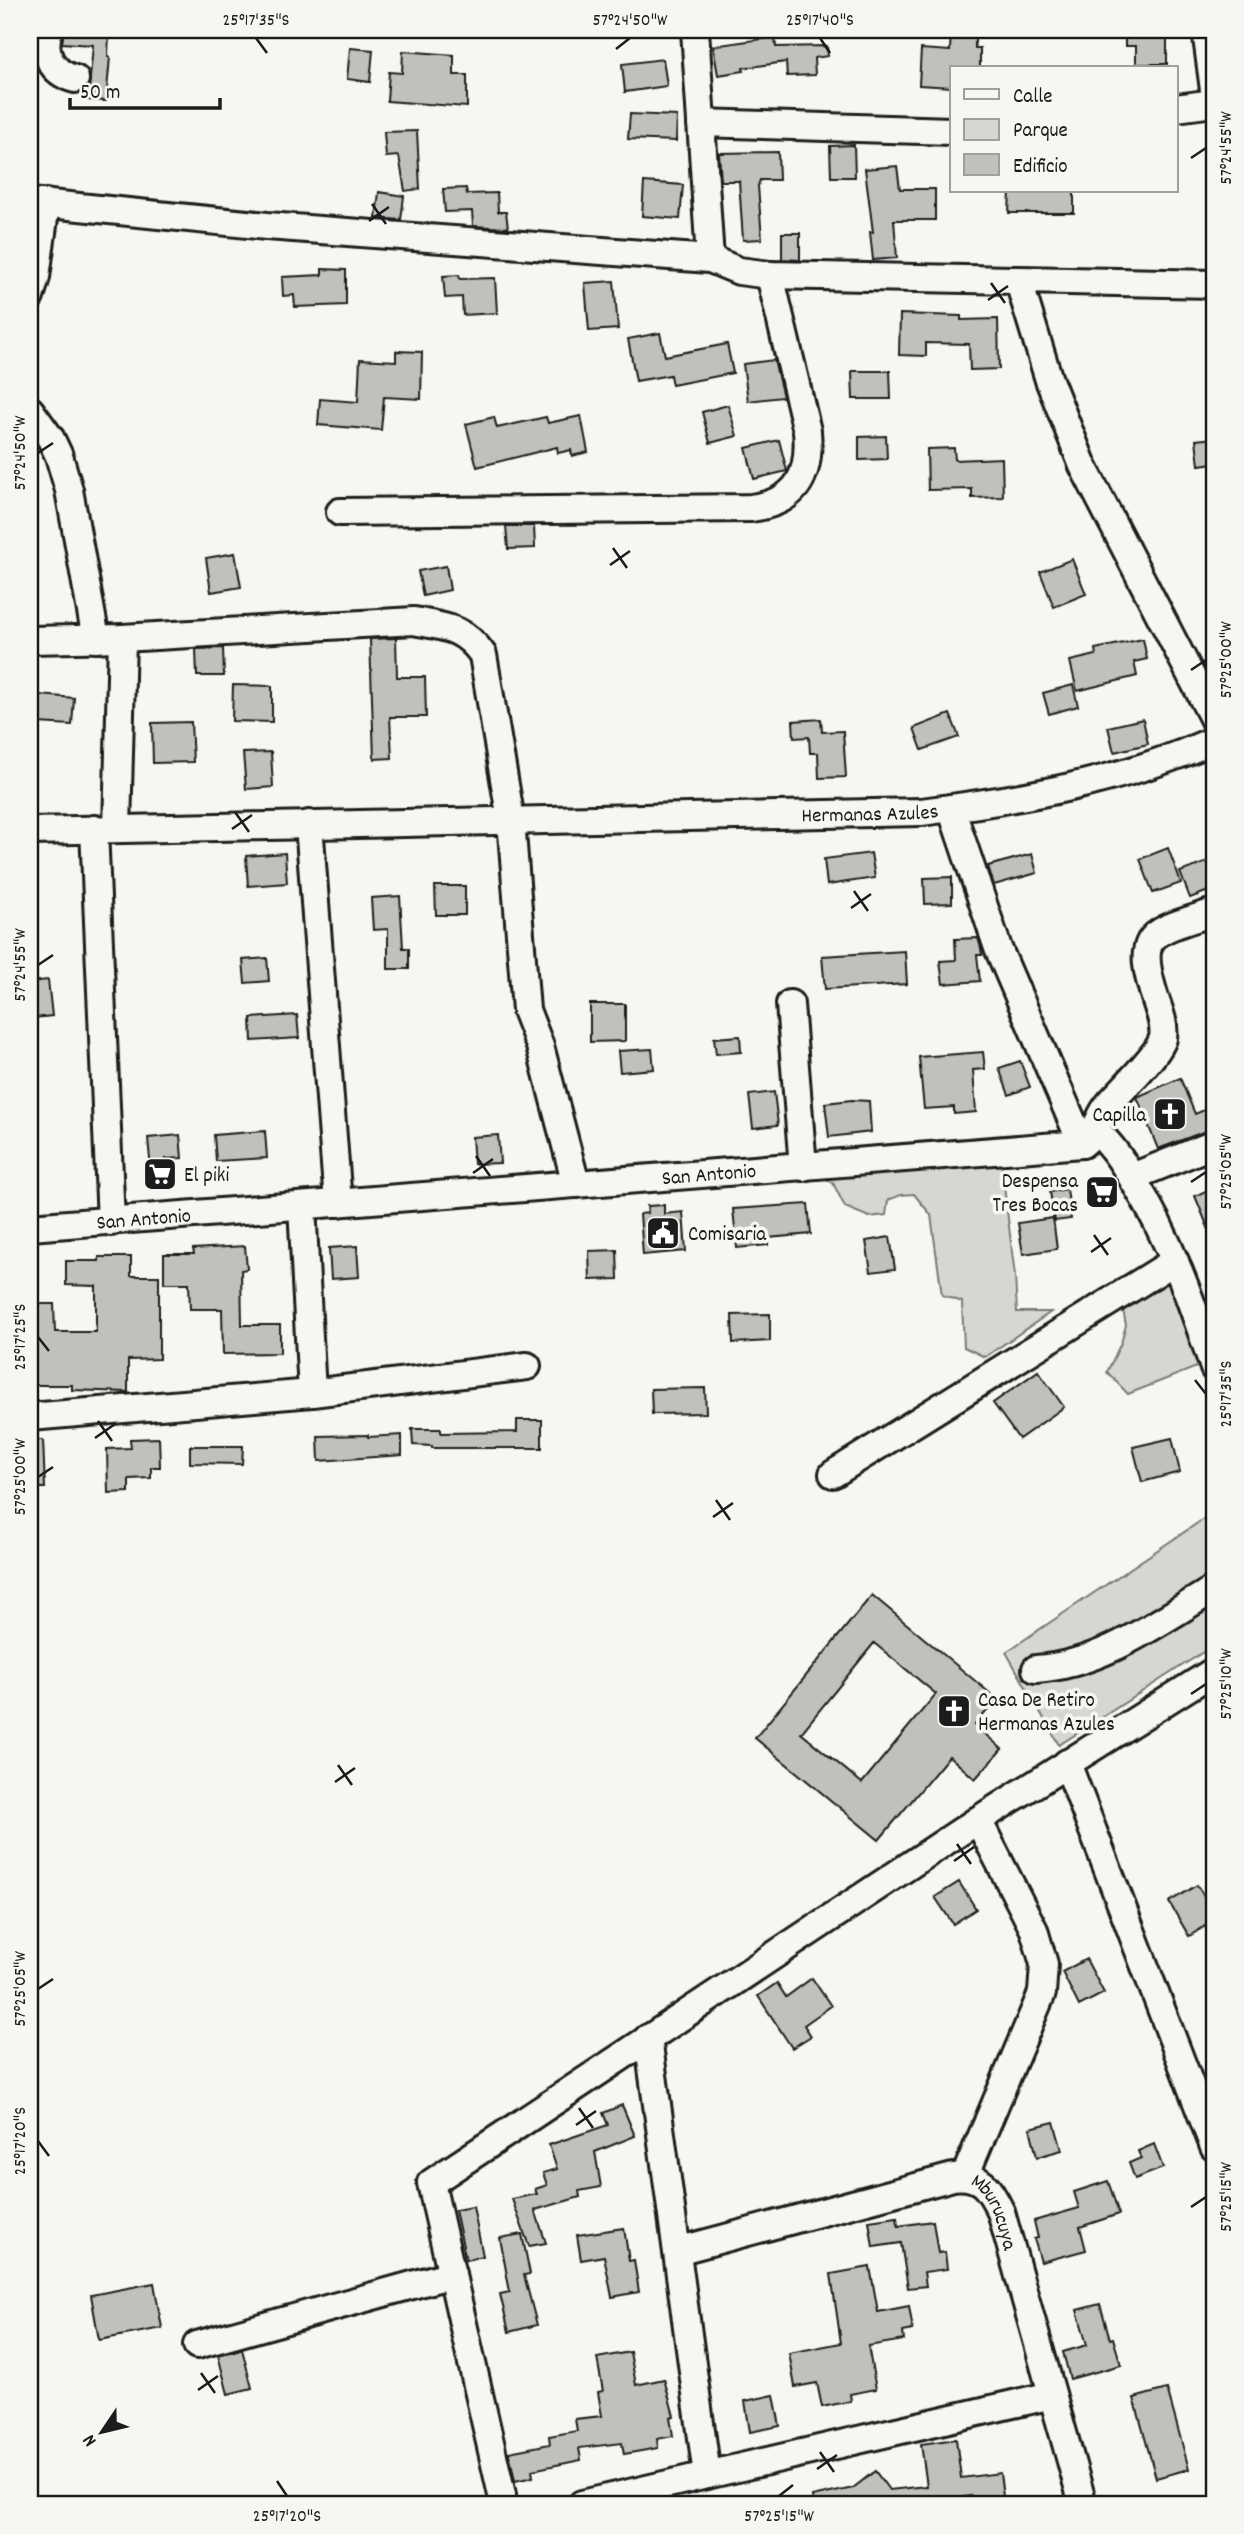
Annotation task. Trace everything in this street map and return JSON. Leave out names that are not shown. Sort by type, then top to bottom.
[{"type":"street","points":[[50,30],[47,34],[49,60],[60,75],[75,79]]},
{"type":"street","points":[[695,30],[710,259]]},
{"type":"street","points":[[1206,30],[1214,90]]},
{"type":"street","points":[[1178,108],[1214,103]]},
{"type":"street","points":[[701,123],[950,131]]},
{"type":"street","points":[[30,297],[36,277],[38,203],[267,226],[710,259],[739,271],[770,275],[1214,284]]},
{"type":"street","points":[[340,512],[751,508],[772,505],[789,494],[798,484],[806,468],[809,450],[807,431],[770,275]]},
{"type":"street","points":[[1019,282],[1049,380],[1083,467],[1214,720]]},
{"type":"street","points":[[30,410],[51,439],[62,467],[109,639],[105,829],[111,1222]]},
{"type":"street","points":[[30,640],[109,639],[414,621],[447,628],[473,640],[483,655],[511,820],[526,1010],[540,1046],[576,1184]]},
{"type":"street","points":[[951,808],[1041,794],[1104,780],[1190,751],[1214,740]]},
{"type":"street","name":"Hermanas Azules","points":[[30,831],[921,812],[951,808],[998,948],[1089,1137],[1112,1145],[1153,1212],[1175,1261],[1214,1368]]},
{"type":"street","points":[[309,824],[338,1203]]},
{"type":"street","points":[[1089,1137],[1105,1108],[1156,1051],[1163,1039],[1163,1022],[1147,972],[1145,956],[1149,942],[1170,927],[1214,912]]},
{"type":"street","points":[[790,1004],[803,1167]]},
{"type":"street","name":"San Antonio","points":[[30,1227],[803,1167],[1089,1137]]},
{"type":"street","points":[[1132,1177],[1214,1144]]},
{"type":"street","points":[[302,1206],[312,1393]]},
{"type":"street","points":[[833,1474],[1175,1261]]},
{"type":"street","points":[[30,1417],[312,1393],[527,1366]]},
{"type":"street","points":[[1036,1669],[1059,1668],[1098,1656],[1214,1590]]},
{"type":"street","points":[[502,2504],[431,2183],[978,1819],[1214,1671]]},
{"type":"street","points":[[1067,1763],[1214,2147]]},
{"type":"street","points":[[965,2176],[1041,1993],[1044,1964],[1034,1930],[978,1819]]},
{"type":"street","points":[[648,2038],[707,2475]]},
{"type":"street","name":"Mburucuya","points":[[677,2251],[965,2176],[976,2179],[986,2187],[1001,2212],[1083,2504]]},
{"type":"street","points":[[197,2345],[452,2274]]},
{"type":"street","points":[[582,2504],[1052,2395]]},
{"type":"green space","points":[[1001,1161],[1017,1312],[1051,1312],[985,1357],[964,1347],[962,1302],[942,1295],[931,1215],[914,1194],[888,1200],[886,1215],[869,1217],[845,1207],[833,1183],[817,1174]]},
{"type":"green space","points":[[1166,1268],[1202,1365],[1128,1394],[1107,1372],[1121,1343],[1126,1325],[1123,1310],[1125,1293]]},
{"type":"green space","points":[[1214,1512],[1214,1645],[1059,1745],[1006,1652]]},
{"type":"building","points":[[64,30],[109,30],[110,57],[106,101],[88,100],[93,45],[62,43]]},
{"type":"building","points":[[951,30],[975,30],[975,48],[980,48],[980,66],[950,66],[950,87],[919,85],[921,49],[950,51]]},
{"type":"building","points":[[1125,30],[1167,30],[1167,64],[1136,64],[1136,46],[1125,46]]},
{"type":"building","points":[[775,37],[776,47],[827,46],[828,56],[814,58],[815,75],[787,76],[786,62],[743,68],[744,71],[718,75],[713,46]]},
{"type":"building","points":[[350,48],[373,50],[370,82],[347,79]]},
{"type":"building","points":[[403,51],[454,55],[454,75],[467,75],[467,107],[387,101],[389,72],[402,73]]},
{"type":"building","points":[[663,59],[667,86],[625,92],[622,64]]},
{"type":"building","points":[[630,114],[677,116],[676,141],[628,139]]},
{"type":"building","points":[[417,131],[420,189],[405,191],[399,156],[386,157],[384,132]]},
{"type":"building","points":[[854,145],[855,177],[831,177],[830,146]]},
{"type":"building","points":[[778,152],[779,180],[760,180],[758,186],[762,239],[743,240],[739,181],[721,181],[719,153]]},
{"type":"building","points":[[897,166],[900,189],[935,189],[935,220],[894,220],[897,258],[873,260],[870,232],[873,232],[865,169]]},
{"type":"building","points":[[644,182],[683,185],[680,219],[642,216]]},
{"type":"building","points":[[466,188],[467,194],[497,193],[498,212],[506,212],[508,228],[473,226],[472,211],[445,212],[443,189]]},
{"type":"building","points":[[379,192],[404,196],[401,220],[376,218]]},
{"type":"building","points":[[1010,192],[1074,192],[1074,213],[1009,213]]},
{"type":"building","points":[[782,233],[800,233],[800,260],[782,259]]},
{"type":"building","points":[[322,269],[346,270],[346,305],[295,307],[294,295],[283,296],[282,277],[322,275]]},
{"type":"building","points":[[459,275],[460,279],[495,278],[497,313],[463,315],[462,297],[445,298],[443,276]]},
{"type":"building","points":[[614,281],[618,329],[589,331],[585,283]]},
{"type":"building","points":[[900,314],[961,316],[961,320],[998,319],[999,369],[970,370],[969,344],[926,343],[926,356],[899,355]]},
{"type":"building","points":[[660,333],[665,356],[727,344],[733,373],[672,385],[670,375],[636,381],[628,339]]},
{"type":"building","points":[[396,351],[422,352],[421,399],[384,397],[381,430],[318,425],[320,399],[358,402],[360,359],[396,361]]},
{"type":"building","points":[[774,360],[783,397],[748,401],[743,364]]},
{"type":"building","points":[[852,371],[890,371],[891,399],[853,399]]},
{"type":"building","points":[[728,405],[737,436],[710,443],[702,412]]},
{"type":"building","points":[[581,416],[588,452],[572,456],[571,450],[558,453],[557,447],[477,467],[466,424],[494,417],[497,428],[546,417],[548,423]]},
{"type":"building","points":[[886,436],[887,459],[859,460],[859,437]]},
{"type":"building","points":[[1214,438],[1214,463],[1199,465],[1196,440]]},
{"type":"building","points":[[779,440],[787,471],[754,479],[746,448]]},
{"type":"building","points":[[954,448],[955,460],[1002,458],[1003,497],[972,498],[972,489],[928,490],[927,449]]},
{"type":"building","points":[[506,526],[534,526],[535,548],[508,549]]},
{"type":"building","points":[[235,553],[241,587],[211,592],[206,558]]},
{"type":"building","points":[[1072,559],[1086,594],[1054,607],[1040,572]]},
{"type":"building","points":[[446,566],[450,590],[423,596],[418,571]]},
{"type":"building","points":[[396,638],[397,677],[425,677],[426,717],[390,717],[392,758],[374,759],[370,639]]},
{"type":"building","points":[[1143,639],[1147,659],[1134,662],[1137,676],[1077,691],[1070,661],[1096,655],[1095,649]]},
{"type":"building","points":[[223,648],[224,676],[197,676],[196,649]]},
{"type":"building","points":[[233,685],[272,686],[272,722],[232,721]]},
{"type":"building","points":[[1073,685],[1078,706],[1049,714],[1043,693]]},
{"type":"building","points":[[40,695],[74,698],[72,725],[38,723]]},
{"type":"building","points":[[950,714],[959,737],[922,750],[914,728]]},
{"type":"building","points":[[821,719],[822,732],[843,731],[846,777],[819,778],[818,753],[810,753],[809,737],[794,738],[793,721]]},
{"type":"building","points":[[1143,719],[1148,744],[1114,752],[1108,727]]},
{"type":"building","points":[[191,722],[193,762],[153,763],[152,723]]},
{"type":"building","points":[[271,752],[273,787],[246,789],[243,753]]},
{"type":"building","points":[[1168,848],[1181,883],[1153,893],[1140,859]]},
{"type":"building","points":[[285,853],[287,883],[248,886],[246,856]]},
{"type":"building","points":[[871,853],[875,878],[827,885],[824,859]]},
{"type":"building","points":[[1032,854],[1037,873],[994,885],[988,866]]},
{"type":"building","points":[[1210,861],[1214,873],[1214,889],[1190,898],[1180,872]]},
{"type":"building","points":[[952,877],[952,903],[925,904],[924,878]]},
{"type":"building","points":[[435,886],[465,886],[465,915],[436,915]]},
{"type":"building","points":[[400,896],[403,948],[409,948],[409,969],[388,969],[388,929],[373,930],[371,898]]},
{"type":"building","points":[[978,938],[982,955],[977,955],[980,981],[943,984],[940,961],[956,960],[955,939]]},
{"type":"building","points":[[905,951],[907,984],[825,989],[822,956]]},
{"type":"building","points":[[267,958],[269,981],[245,983],[243,960]]},
{"type":"building","points":[[48,980],[52,1016],[34,1018],[30,982]]},
{"type":"building","points":[[590,1004],[625,1004],[625,1041],[590,1042]]},
{"type":"building","points":[[297,1015],[299,1038],[252,1041],[251,1018]]},
{"type":"building","points":[[740,1036],[741,1052],[716,1054],[714,1038]]},
{"type":"building","points":[[652,1049],[654,1069],[620,1072],[618,1051]]},
{"type":"building","points":[[983,1052],[985,1069],[973,1070],[976,1112],[954,1114],[954,1107],[924,1109],[919,1057]]},
{"type":"building","points":[[1020,1061],[1030,1087],[1009,1095],[999,1068]]},
{"type":"building","name":"Capilla","points":[[1180,1078],[1195,1114],[1214,1106],[1214,1128],[1158,1149],[1137,1097]]},
{"type":"building","points":[[774,1092],[778,1125],[753,1128],[749,1095]]},
{"type":"building","points":[[869,1101],[871,1132],[829,1137],[825,1103]]},
{"type":"building","points":[[265,1131],[267,1158],[216,1161],[214,1135]]},
{"type":"building","points":[[180,1135],[182,1158],[166,1159],[168,1179],[152,1181],[148,1138]]},
{"type":"building","points":[[498,1135],[500,1163],[474,1164],[472,1137]]},
{"type":"building","points":[[1214,1187],[1214,1242],[1195,1196]]},
{"type":"building","points":[[1067,1189],[1071,1219],[1055,1221],[1050,1192]]},
{"type":"building","points":[[808,1204],[811,1234],[768,1238],[768,1245],[737,1248],[733,1209]]},
{"type":"building","name":"Comisaria","points":[[664,1205],[664,1214],[683,1212],[686,1251],[643,1255],[640,1214],[648,1213],[647,1206]]},
{"type":"building","points":[[1053,1218],[1057,1249],[1023,1254],[1018,1223]]},
{"type":"building","points":[[890,1237],[895,1269],[871,1272],[866,1241]]},
{"type":"building","points":[[245,1246],[247,1269],[241,1270],[242,1325],[280,1325],[280,1353],[223,1354],[222,1309],[190,1309],[189,1283],[164,1283],[164,1254],[194,1254],[193,1249]]},
{"type":"building","points":[[357,1246],[359,1277],[331,1279],[329,1248]]},
{"type":"building","points":[[617,1250],[618,1279],[590,1280],[589,1251]]},
{"type":"building","points":[[99,1257],[131,1257],[131,1276],[159,1276],[159,1359],[128,1360],[128,1392],[72,1390],[72,1385],[30,1385],[30,1304],[54,1304],[55,1332],[96,1332],[96,1286],[66,1285],[66,1261],[99,1261]]},
{"type":"building","points":[[770,1314],[770,1341],[733,1343],[732,1315]]},
{"type":"building","points":[[1038,1371],[1064,1407],[1019,1439],[993,1403]]},
{"type":"building","points":[[705,1388],[706,1413],[652,1414],[651,1389]]},
{"type":"building","points":[[517,1420],[542,1420],[542,1448],[432,1448],[413,1445],[412,1429],[441,1429],[441,1433],[517,1432]]},
{"type":"building","points":[[402,1435],[402,1455],[319,1461],[318,1436]]},
{"type":"building","points":[[159,1438],[160,1467],[151,1467],[151,1478],[129,1479],[129,1492],[108,1493],[107,1449],[131,1448],[130,1439]]},
{"type":"building","points":[[1172,1438],[1180,1472],[1142,1482],[1133,1447]]},
{"type":"building","points":[[30,1440],[43,1440],[45,1488],[30,1488]]},
{"type":"building","points":[[190,1446],[243,1446],[242,1464],[190,1463]]},
{"type":"building","name":"Casa De Retiro Hermanas Azules","points":[[872,1595],[997,1699],[975,1725],[1002,1749],[975,1779],[949,1756],[879,1840],[755,1738]],"holes":[[[874,1643],[936,1694],[862,1783],[801,1733]]]},
{"type":"building","points":[[959,1882],[976,1909],[953,1924],[935,1897]]},
{"type":"building","points":[[1197,1885],[1214,1913],[1214,1921],[1189,1936],[1169,1902]]},
{"type":"building","points":[[1086,1959],[1104,1993],[1079,2006],[1062,1972]]},
{"type":"building","points":[[812,1978],[831,2006],[804,2025],[811,2036],[792,2048],[758,1996],[777,1983],[786,1997]]},
{"type":"building","points":[[622,2105],[635,2136],[595,2152],[601,2187],[579,2191],[580,2197],[535,2210],[546,2243],[529,2246],[512,2199],[537,2194],[535,2189],[547,2185],[543,2173],[557,2169],[549,2145],[608,2125],[603,2113]]},
{"type":"building","points":[[1054,2122],[1062,2150],[1037,2157],[1030,2128]]},
{"type":"building","points":[[1154,2144],[1163,2168],[1135,2179],[1129,2163],[1141,2158],[1138,2151]]},
{"type":"building","points":[[1108,2181],[1119,2214],[1080,2227],[1086,2250],[1041,2262],[1034,2239],[1038,2238],[1034,2221],[1079,2208],[1074,2192]]},
{"type":"building","points":[[473,2207],[483,2256],[466,2260],[455,2210]]},
{"type":"building","points":[[897,2217],[898,2226],[933,2221],[938,2253],[945,2252],[947,2269],[924,2272],[926,2286],[908,2288],[901,2243],[873,2247],[869,2221]]},
{"type":"building","points":[[624,2228],[629,2261],[634,2260],[639,2292],[612,2297],[604,2256],[581,2260],[577,2235]]},
{"type":"building","points":[[522,2234],[530,2274],[524,2275],[537,2325],[509,2332],[500,2294],[510,2292],[500,2238]]},
{"type":"building","points":[[870,2267],[878,2312],[909,2306],[913,2330],[903,2332],[904,2340],[868,2346],[876,2389],[850,2394],[851,2401],[822,2407],[817,2383],[795,2387],[789,2353],[841,2343],[831,2274]]},
{"type":"building","points":[[154,2283],[162,2328],[99,2340],[91,2295]]},
{"type":"building","points":[[1100,2304],[1121,2365],[1070,2379],[1063,2352],[1087,2345],[1077,2310]]},
{"type":"building","points":[[242,2349],[252,2388],[228,2394],[218,2355]]},
{"type":"building","points":[[630,2352],[636,2385],[664,2379],[674,2416],[670,2417],[673,2436],[657,2439],[658,2448],[624,2454],[622,2443],[579,2448],[581,2460],[532,2470],[533,2477],[515,2481],[509,2452],[550,2444],[549,2436],[577,2431],[575,2419],[602,2416],[598,2392],[603,2391],[597,2358]]},
{"type":"building","points":[[1167,2389],[1189,2469],[1156,2478],[1134,2398]]},
{"type":"building","points":[[774,2395],[780,2426],[750,2432],[745,2401]]},
{"type":"building","points":[[956,2439],[961,2478],[1000,2473],[1004,2504],[973,2504],[971,2496],[932,2504],[813,2504],[812,2497],[853,2488],[875,2471],[889,2490],[927,2486],[921,2444]]},
{"type":"place","name":"Capilla","points":[[1170,1114]]},
{"type":"place","name":"El piki","points":[[160,1174]]},
{"type":"place","name":"Despensa Tres Bocas","points":[[1102,1192]]},
{"type":"place","name":"Comisaria","points":[[663,1233]]},
{"type":"place","name":"Casa De Retiro Hermanas Azules","points":[[954,1711]]}]
